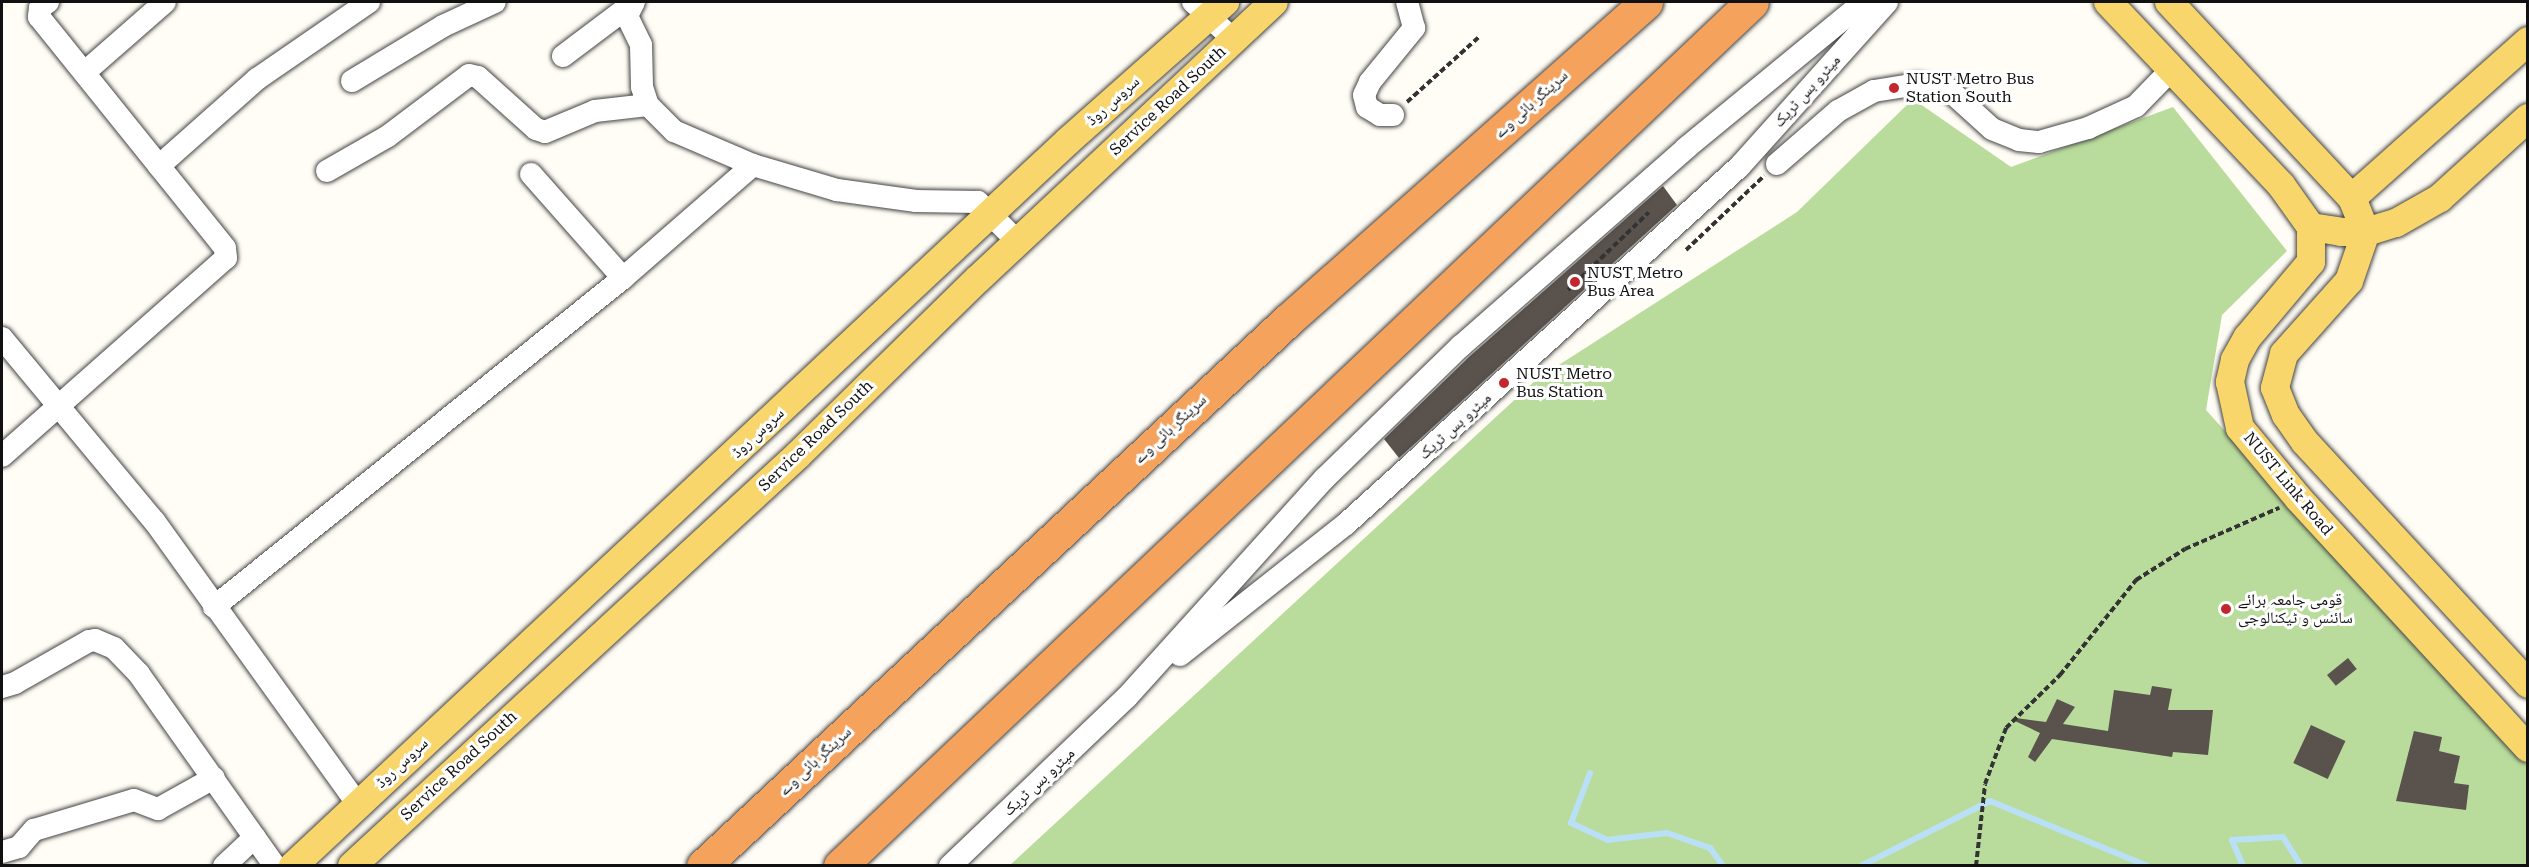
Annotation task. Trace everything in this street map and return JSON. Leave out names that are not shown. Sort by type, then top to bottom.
[{"type":"highway","points":[[840,866],[1752,2]]},
{"type":"highway","name":"سرینگر ہائی وے","points":[[703,866],[1287,321],[1644,3]]},
{"type":"main road","name":"Service Road South","points":[[352,866],[798,454],[1098,166],[1274,2]]},
{"type":"main road","points":[[2108,2],[2281,184],[2311,227],[2341,232],[2366,231],[2396,223],[2440,198],[2528,118]]},
{"type":"main road","points":[[2169,2],[2352,198],[2366,231],[2349,281],[2283,354],[2275,388],[2286,415],[2305,441],[2528,684]]},
{"type":"main road","name":"سروس روڈ","points":[[293,866],[1209,7]]},
{"type":"main road","points":[[2352,198],[2528,41]]},
{"type":"main road","points":[[1068,141],[1098,166]]},
{"type":"main road","name":"NUST Link Road","points":[[2311,227],[2311,262],[2247,338],[2235,360],[2230,382],[2241,428],[2299,499],[2528,748]]},
{"type":"street","points":[[2,456],[62,407],[226,258],[225,248],[39,17],[40,8],[48,2]]},
{"type":"street","points":[[85,72],[165,2]]},
{"type":"street","points":[[159,166],[257,79],[369,2]]},
{"type":"street","points":[[352,81],[443,26],[495,2]]},
{"type":"street","points":[[1393,115],[1380,115],[1367,107],[1364,95],[1370,82],[1414,28],[1407,2]]},
{"type":"street","name":"میٹرو بس ٹریک","points":[[950,866],[1127,697],[1324,479],[1461,346],[1686,148],[1864,2]]},
{"type":"street","name":"میٹرو بس ٹریک","points":[[1127,697],[1346,524],[1504,383],[1740,166],[1887,2]]},
{"type":"street","points":[[563,56],[631,4]]},
{"type":"street","points":[[631,4],[628,22],[641,45],[642,87],[648,105],[674,131],[753,165],[837,190],[916,201],[978,202],[992,212],[1018,242]]},
{"type":"street","points":[[1209,7],[1234,40]]},
{"type":"street","points":[[1777,164],[1838,111],[1874,91],[1918,84],[1948,89],[1992,129],[2019,140],[2039,142],[2088,128],[2136,106],[2172,69]]},
{"type":"street","points":[[327,171],[388,136],[469,75],[478,77],[536,129],[545,132],[595,111],[648,105]]},
{"type":"street","points":[[214,607],[623,278],[753,165]]},
{"type":"street","points":[[531,174],[623,278]]},
{"type":"street","points":[[2,339],[62,407],[155,522],[358,804]]},
{"type":"street","points":[[2,687],[89,641],[100,641],[114,648],[139,674],[275,866]]},
{"type":"street","points":[[2,852],[19,847],[34,830],[134,800],[158,809],[214,778]]},
{"type":"street","points":[[224,866],[255,837]]},
{"type":"path","points":[[1393,115],[1480,36]]},
{"type":"path","points":[[1686,250],[1777,164]]},
{"type":"path","points":[[1568,290],[1649,212]]},
{"type":"path","points":[[1976,866],[1986,784],[2006,728],[2060,675],[2136,580],[2185,549],[2299,499]]},
{"type":"green space","points":[[1913,99],[2011,167],[2173,107],[2287,251],[2222,315],[2206,410],[2527,765],[2527,865],[1009,866],[1537,379],[1797,212]]},
{"type":"building","name":"NUST Metro Bus Area","points":[[1663,186],[1677,205],[1399,458],[1384,439],[1470,356]]},
{"type":"building","points":[[2348,658],[2357,669],[2336,686],[2327,675]]},
{"type":"building","points":[[2152,686],[2172,689],[2168,710],[2213,710],[2208,755],[2173,752],[2172,757],[2052,739],[2035,762],[2028,757],[2040,733],[2015,721],[2016,718],[2046,722],[2057,699],[2075,707],[2063,724],[2108,731],[2114,690],[2150,695]]},
{"type":"building","points":[[2311,725],[2345,741],[2328,779],[2293,763]]},
{"type":"building","points":[[2414,731],[2442,737],[2439,751],[2460,756],[2454,783],[2469,785],[2466,810],[2396,801]]},
{"type":"waterway","points":[[1590,773],[1571,823],[1607,840],[1667,833],[1710,848],[1723,866]]},
{"type":"waterway","points":[[1861,866],[1990,801],[2148,866]]},
{"type":"waterway","points":[[2243,866],[2232,840],[2283,837],[2301,866]]},
{"type":"place","name":"NUST Metro Bus Station South","points":[[1894,88]]},
{"type":"place","name":"NUST Metro Bus Area","points":[[1575,282]]},
{"type":"place","name":"NUST Metro Bus Station","points":[[1504,383]]},
{"type":"place","name":"قومی جامعہ برائے سائنس و ٹیکنالوجی","points":[[2226,609]]}]
